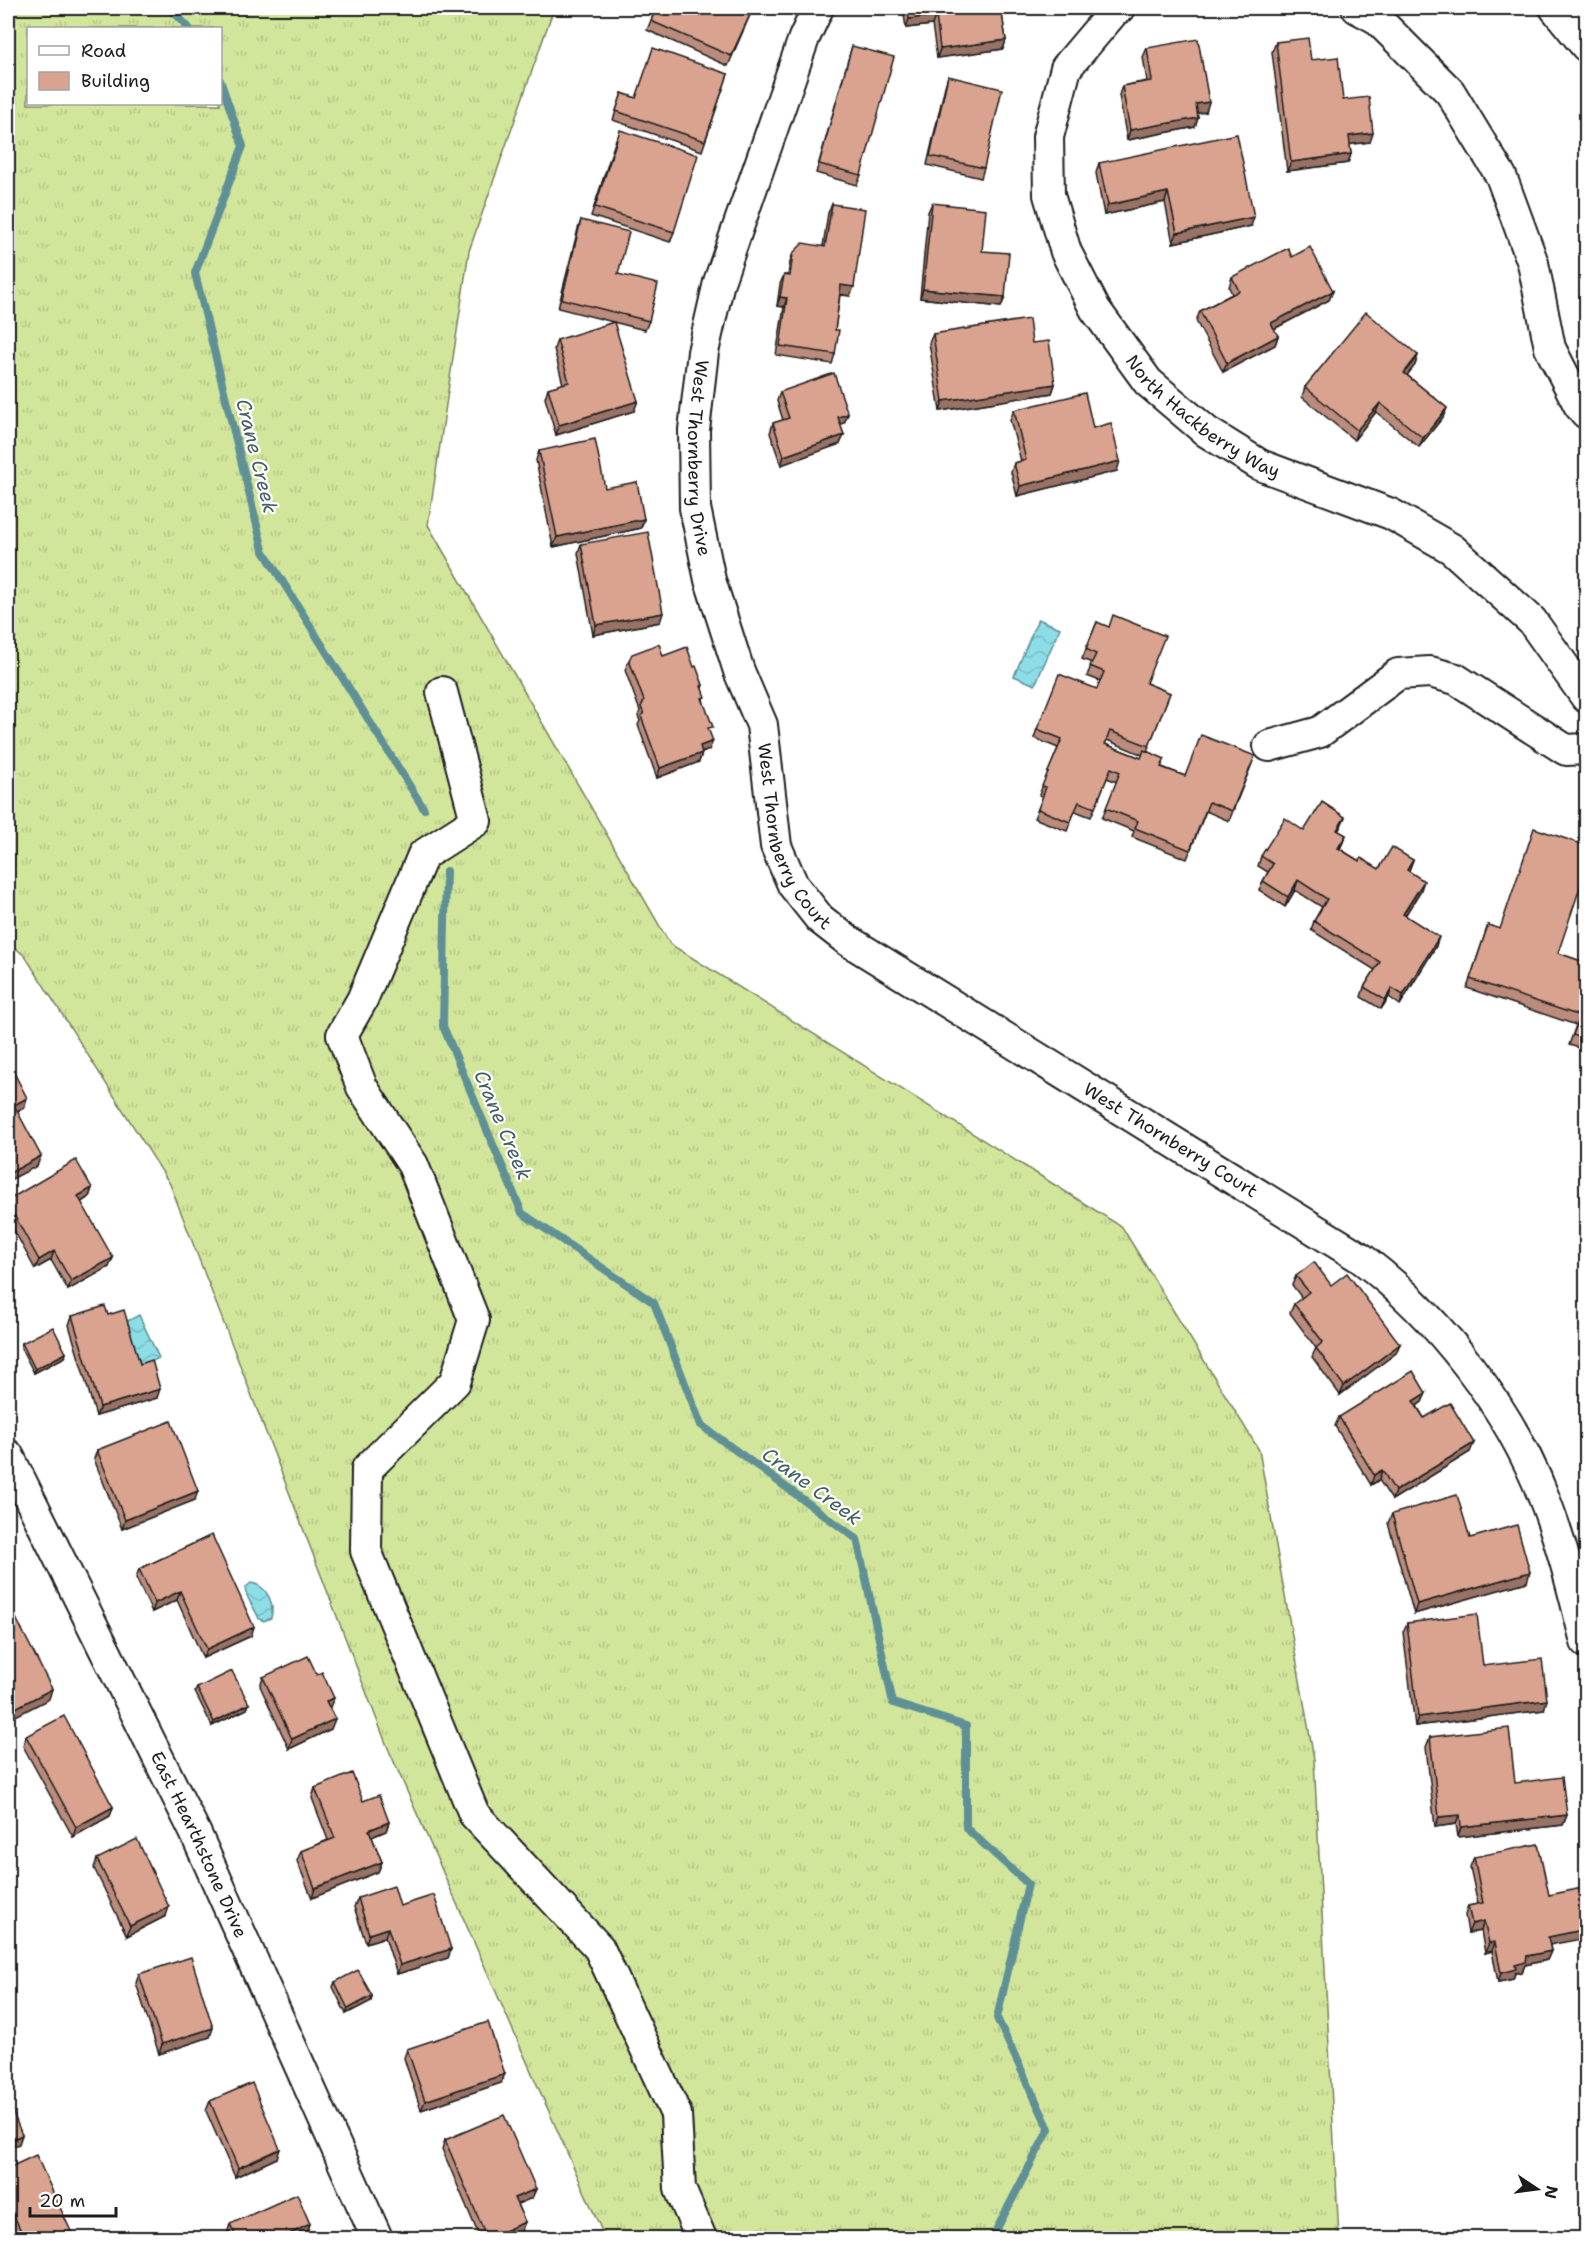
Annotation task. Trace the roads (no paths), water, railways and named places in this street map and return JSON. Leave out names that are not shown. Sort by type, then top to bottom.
[{"type":"street","name":"West Thornberry Drive","points":[[739,671],[710,580],[695,508],[694,429],[703,352],[719,282],[804,38],[818,8]]},
{"type":"street","name":"North Hackberry Way","points":[[1115,8],[1066,68],[1048,137],[1049,195],[1066,252],[1095,309],[1148,382],[1206,432],[1260,465],[1391,514],[1452,549],[1532,621],[1587,697]]},
{"type":"street","points":[[1357,8],[1376,18],[1450,92],[1501,176],[1533,263],[1550,348],[1579,405],[1587,413]]},
{"type":"street","points":[[1555,8],[1587,46]]},
{"type":"street","name":"West Thornberry Court","points":[[739,671],[762,725],[776,846],[793,885],[820,919],[847,940],[1361,1258],[1418,1305],[1471,1370],[1512,1430],[1544,1497],[1587,1642]]},
{"type":"street","points":[[1269,746],[1320,732],[1398,674],[1430,672],[1456,679],[1566,750],[1587,748]]},
{"type":"street","points":[[442,692],[476,821],[423,855],[362,1000],[342,1035],[362,1087],[413,1166],[474,1320],[455,1382],[367,1469],[366,1551],[474,1814],[599,1948],[676,2114],[680,2189],[701,2238]]},
{"type":"street","name":"East Hearthstone Drive","points":[[8,1455],[195,1832],[377,2238]]},
{"type":"water","points":[[1038,619],[1060,628],[1035,685],[1014,676]]},
{"type":"water","points":[[139,1315],[159,1358],[142,1366],[122,1324]]},
{"type":"water","points":[[251,1583],[261,1587],[269,1596],[272,1607],[271,1618],[264,1621],[259,1619],[245,1588]]},
{"type":"waterway","name":"Crane Creek","points":[[170,8],[188,27]]},
{"type":"waterway","name":"Crane Creek","points":[[222,86],[243,146],[195,273],[263,550],[424,809]]},
{"type":"waterway","name":"Crane Creek","points":[[446,871],[443,1026],[522,1213],[654,1303],[701,1425],[857,1539],[893,1703],[966,1726],[966,1828],[1028,1884],[997,2018],[1049,2129],[992,2238]]}]
